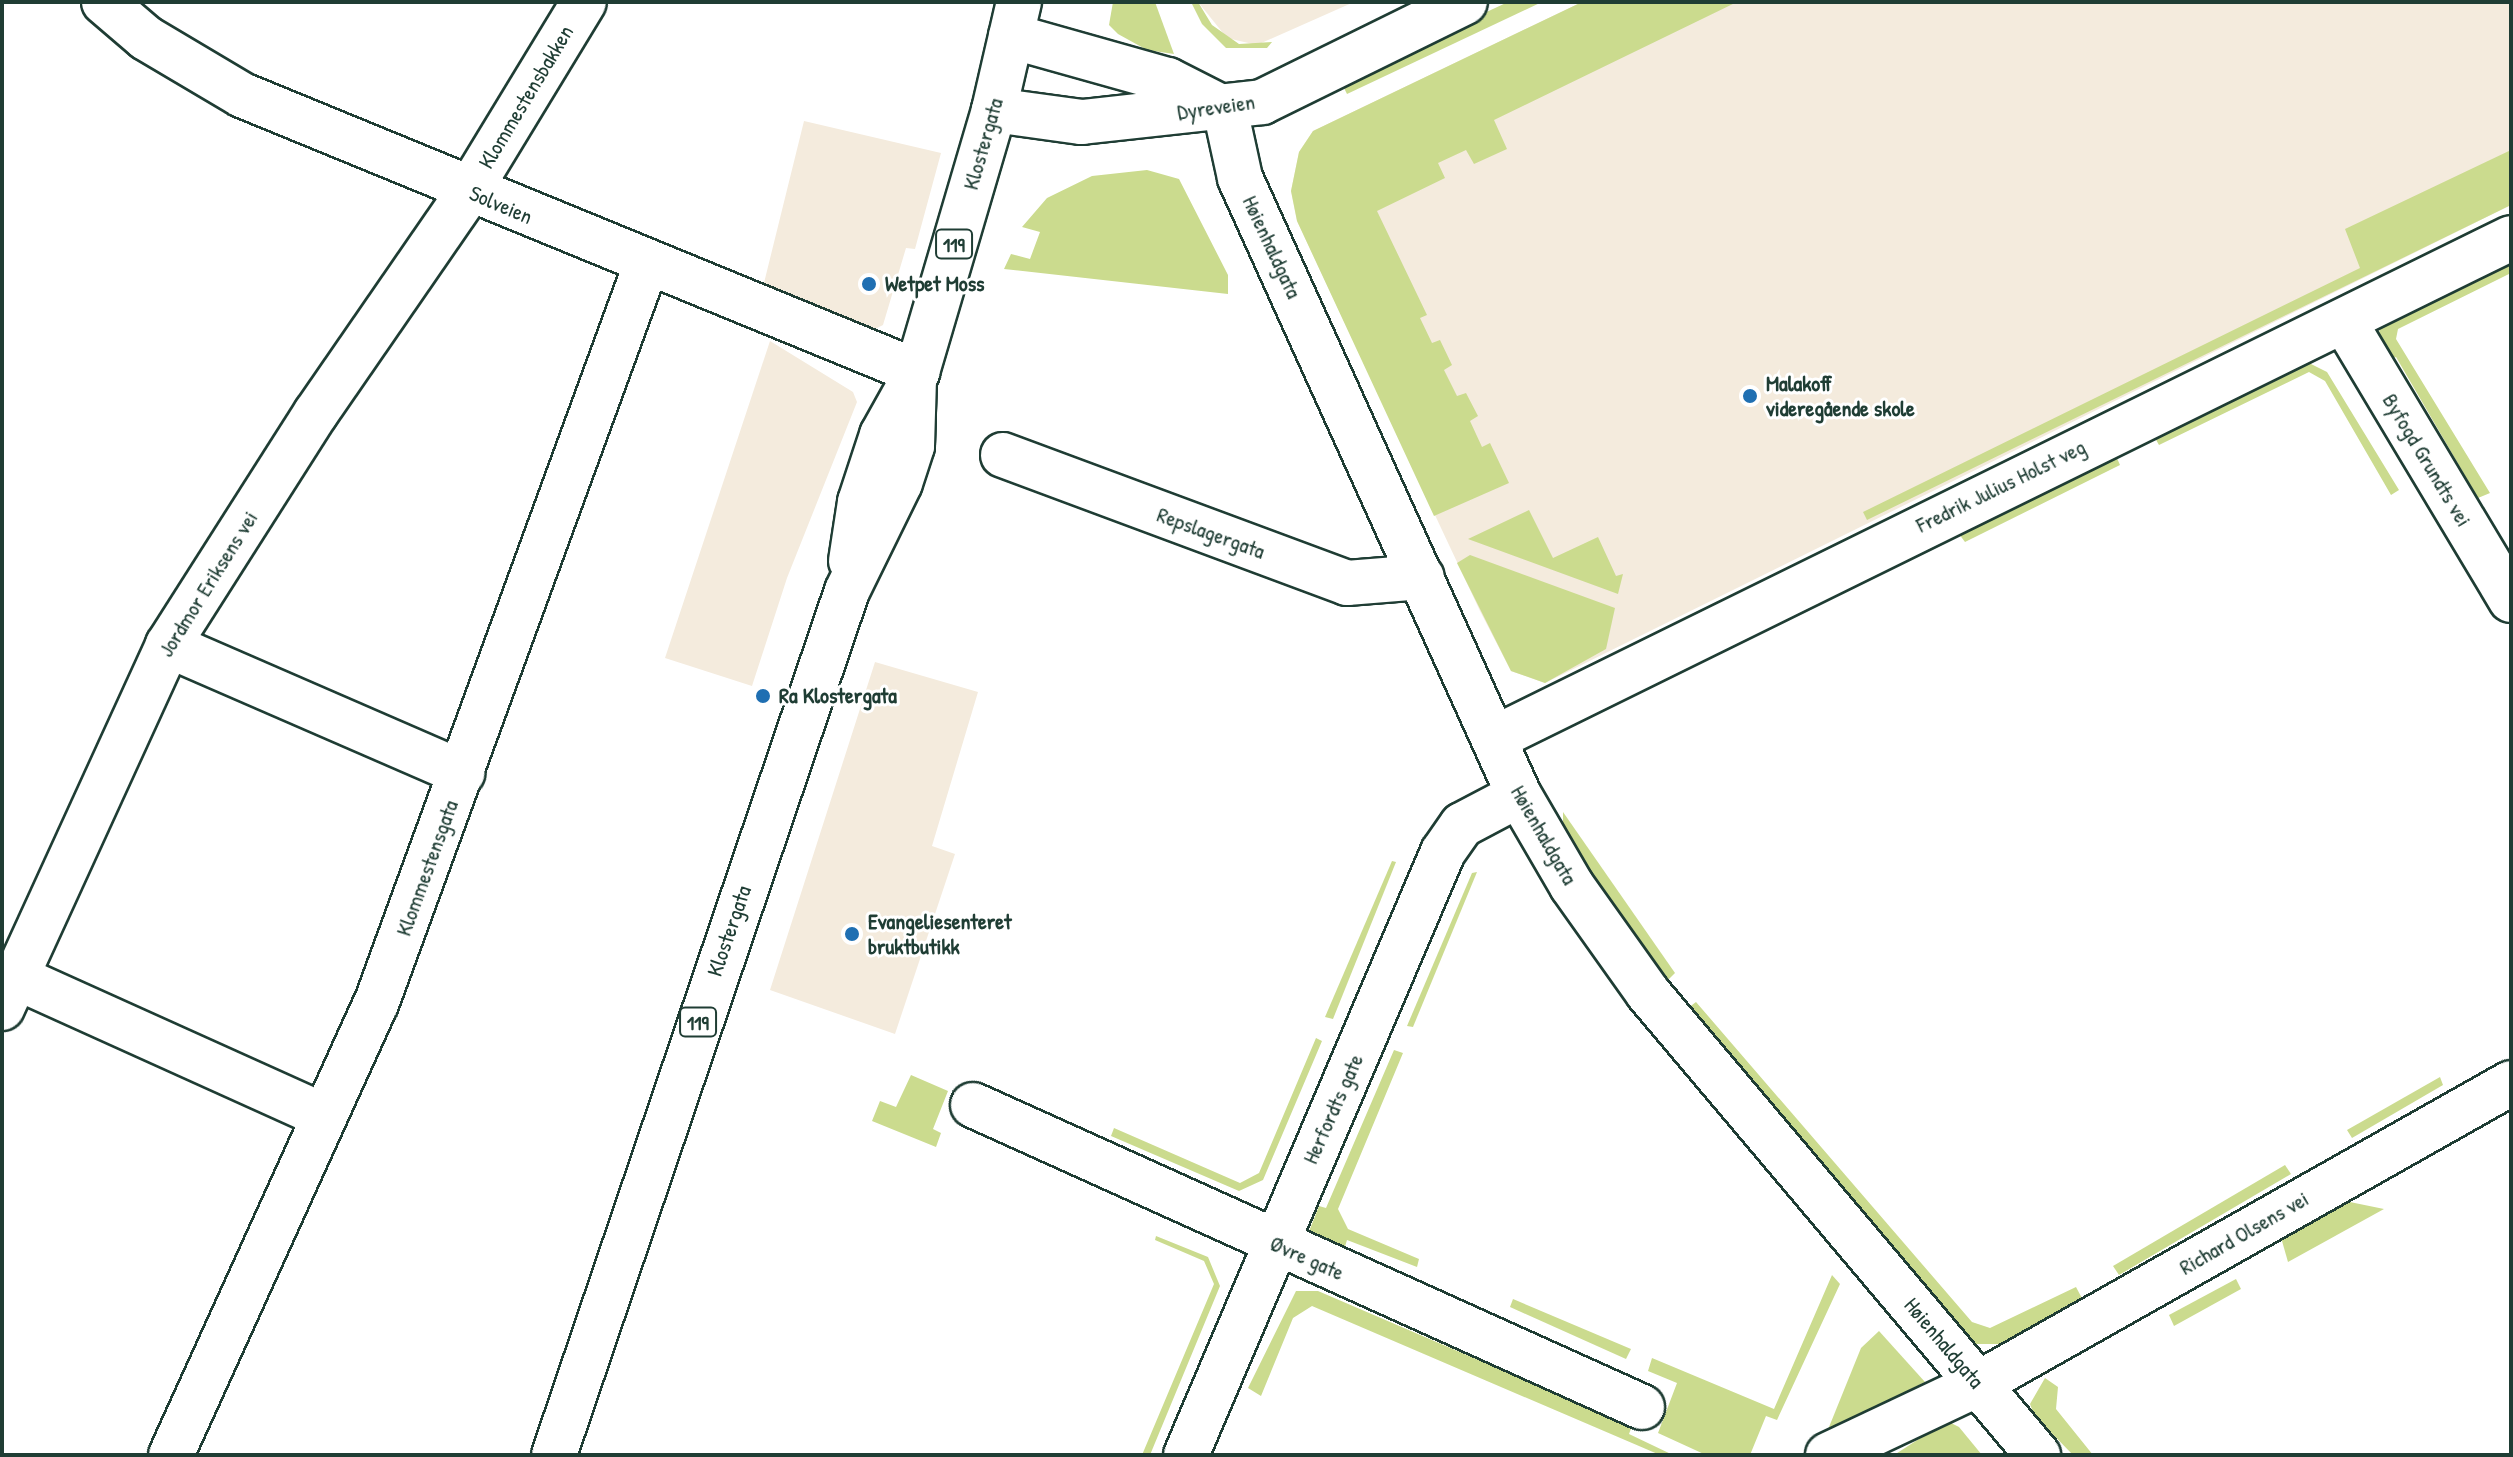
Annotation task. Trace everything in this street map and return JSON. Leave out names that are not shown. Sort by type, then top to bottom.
[{"type":"street","name":"Solveien","points":[[104,2],[146,38],[242,95],[916,375]]},
{"type":"street","name":"Klommestensbakken","points":[[469,191],[584,2]]},
{"type":"street","name":"Dyreveien","points":[[994,110],[1082,122],[1225,109],[1262,102],[1465,2]]},
{"type":"street","points":[[1015,19],[1168,80],[1225,109]]},
{"type":"street","name":"Klostergata","points":[[554,1455],[847,591],[890,512],[908,458],[916,375],[994,110],[1015,19]]},
{"type":"street","name":"Høienhaldgata","points":[[1225,109],[1240,178],[1519,795],[1572,886],[1648,993],[2038,1455]]},
{"type":"street","name":"Jordmor Eriksens vei","points":[[9,992],[168,645],[316,413],[469,191]]},
{"type":"street","name":"Fredrik Julius Holst veg","points":[[1495,738],[2511,238]]},
{"type":"street","name":"Klommestensgata","points":[[171,1455],[376,1004],[646,265]]},
{"type":"street","name":"Byfogd Grundts vei","points":[[2344,321],[2511,600]]},
{"type":"street","name":"Repslagergata","points":[[1003,455],[1347,583],[1422,577]]},
{"type":"street","points":[[168,645],[462,773]]},
{"type":"street","name":"Herfordts gate","points":[[1186,1455],[1274,1243],[1451,838],[1473,818],[1519,795]]},
{"type":"street","points":[[9,992],[324,1116]]},
{"type":"street","name":"Richard Olsens vei","points":[[1828,1455],[1978,1384],[2511,1083]]},
{"type":"street","name":"Øvre gate","points":[[973,1105],[1642,1407]]},
{"type":"shaded area","points":[[1198,2],[1354,2],[1257,45],[1227,38]]},
{"type":"shaded area","name":"Malakoff videregående skole","points":[[1582,2],[2511,2],[2511,205],[1545,683],[1511,671],[1480,611],[1297,221],[1291,191],[1299,152],[1313,131]]},
{"type":"shaded area","points":[[804,121],[941,153],[915,249],[906,248],[883,325],[861,336],[762,291]]},
{"type":"shaded area","points":[[770,341],[853,392],[857,402],[787,578],[752,686],[665,658]]},
{"type":"shaded area","points":[[875,662],[978,692],[932,846],[955,854],[895,1034],[770,990]]},
{"type":"green space","points":[[1113,2],[1155,2],[1174,54],[1147,50],[1118,34],[1109,25]]},
{"type":"green space","points":[[1191,2],[1198,2],[1212,25],[1239,44],[1272,42],[1267,48],[1226,48],[1202,24]]},
{"type":"green space","points":[[1508,2],[1542,2],[1347,94],[1342,84],[1379,62]]},
{"type":"green space","points":[[1582,2],[1737,2],[1494,120],[1507,149],[1474,164],[1466,150],[1438,163],[1445,178],[1377,211],[1427,315],[1420,318],[1432,343],[1440,340],[1452,365],[1444,370],[1457,396],[1466,393],[1478,416],[1470,421],[1482,447],[1490,443],[1509,483],[1434,516],[1297,221],[1291,191],[1299,152],[1313,131]]},
{"type":"green space","points":[[2511,150],[2511,205],[1867,520],[1863,512],[2360,268],[2345,229]]},
{"type":"green space","points":[[1147,170],[1179,179],[1228,275],[1228,294],[1004,269],[1011,254],[1030,259],[1040,232],[1022,227],[1047,198],[1092,176]]},
{"type":"green space","points":[[2511,263],[2511,273],[2398,329],[2396,339],[2490,493],[2478,498],[2396,357],[2388,360],[2378,341],[2380,327]]},
{"type":"green space","points":[[2309,363],[2327,372],[2399,490],[2391,495],[2325,381],[2309,372],[2159,445],[2155,438]]},
{"type":"green space","points":[[2116,456],[2120,465],[1965,542],[1959,534]]},
{"type":"green space","points":[[1529,510],[1553,558],[1598,537],[1616,576],[1623,574],[1618,594],[1468,539]]},
{"type":"green space","points":[[1470,555],[1615,608],[1606,649],[1545,683],[1511,671],[1457,563]]},
{"type":"green space","points":[[1563,812],[1675,973],[1664,984],[1600,897],[1563,824]]},
{"type":"green space","points":[[1392,861],[1396,862],[1333,1019],[1325,1017]]},
{"type":"green space","points":[[1477,872],[1413,1027],[1407,1026],[1472,873]]},
{"type":"green space","points":[[1696,1002],[1972,1322],[1990,1328],[2076,1287],[2085,1304],[2005,1344],[1976,1344],[1959,1333],[1684,1011]]},
{"type":"green space","points":[[1316,1038],[1322,1041],[1263,1180],[1239,1191],[1111,1136],[1114,1128],[1240,1183],[1259,1173]]},
{"type":"green space","points":[[1394,1050],[1403,1053],[1338,1209],[1348,1229],[1419,1259],[1417,1267],[1347,1240],[1343,1253],[1308,1234],[1319,1206],[1326,1208]]},
{"type":"green space","points":[[911,1075],[948,1091],[933,1129],[941,1133],[936,1147],[872,1121],[880,1101],[896,1107]]},
{"type":"green space","points":[[2440,1077],[2443,1085],[2352,1138],[2347,1130]]},
{"type":"green space","points":[[2285,1165],[2291,1174],[2119,1275],[2113,1266]]},
{"type":"green space","points":[[2345,1201],[2384,1209],[2288,1262],[2280,1234]]},
{"type":"green space","points":[[1156,1236],[1208,1257],[1220,1286],[1150,1455],[1142,1455],[1214,1284],[1204,1261],[1155,1240]]},
{"type":"green space","points":[[1832,1275],[1840,1284],[1777,1420],[1766,1416],[1750,1455],[1706,1455],[1658,1433],[1677,1383],[1648,1371],[1652,1358],[1774,1409]]},
{"type":"green space","points":[[2236,1279],[2241,1289],[2174,1326],[2169,1315]]},
{"type":"green space","points":[[1296,1291],[1318,1291],[1583,1405],[1603,1403],[1635,1418],[1629,1434],[1673,1455],[1660,1455],[1312,1306],[1293,1318],[1261,1396],[1248,1388]]},
{"type":"green space","points":[[1513,1299],[1631,1349],[1626,1359],[1510,1307]]},
{"type":"green space","points":[[1879,1331],[1925,1382],[1827,1432],[1861,1348]]},
{"type":"green space","points":[[2045,1378],[2058,1387],[2056,1409],[2093,1455],[2073,1455],[2034,1415],[2030,1404]]},
{"type":"green space","points":[[1947,1421],[1959,1427],[1982,1455],[1894,1455]]},
{"type":"place","name":"Wetpet Moss","points":[[869,284]]},
{"type":"place","name":"Malakoff videregående skole","points":[[1750,396]]},
{"type":"place","name":"Ra Klostergata","points":[[763,696]]},
{"type":"place","name":"Evangeliesenteret bruktbutikk","points":[[852,934]]}]
